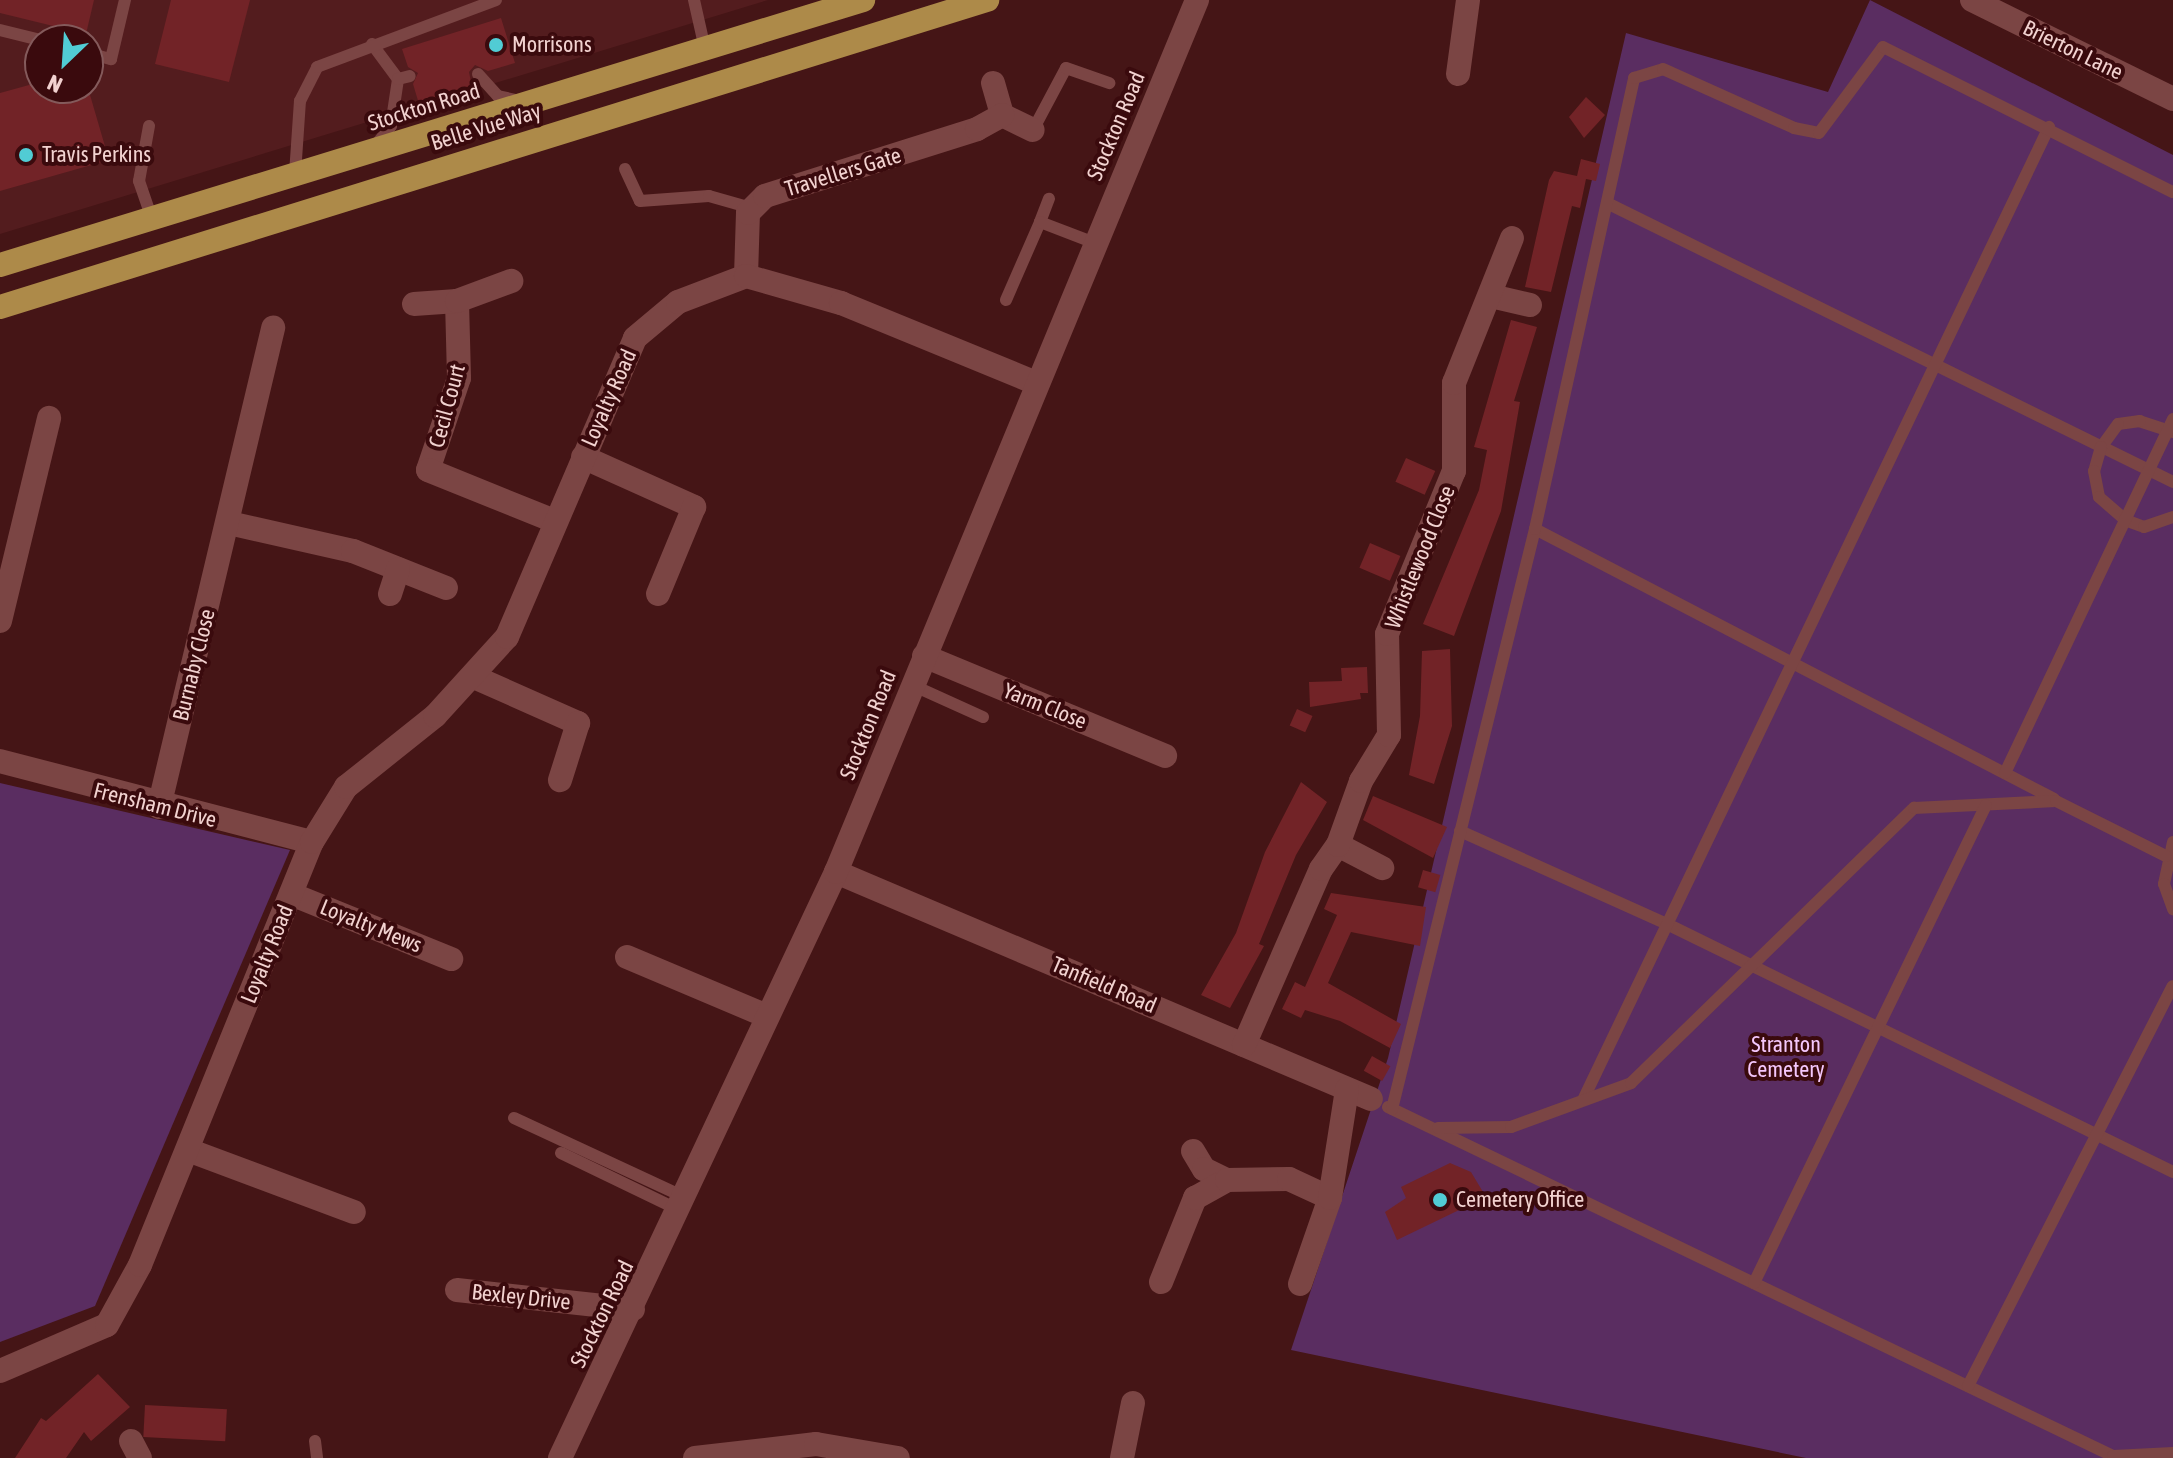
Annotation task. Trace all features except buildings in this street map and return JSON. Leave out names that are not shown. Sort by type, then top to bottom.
[{"type":"highway","name":"Stockton Road","points":[[0,265],[863,0]]},
{"type":"highway","name":"Belle Vue Way","points":[[0,307],[987,0]]},
{"type":"street","name":"Stockton Road","points":[[560,1458],[684,1205],[767,1016],[836,872],[1197,0]]},
{"type":"street","points":[[1458,74],[1468,0]]},
{"type":"street","name":"Brierton Lane","points":[[1972,0],[2173,99]]},
{"type":"street","points":[[993,83],[1002,115],[1033,130]]},
{"type":"street","name":"Travellers Gate","points":[[751,208],[765,196],[977,129],[1002,115]]},
{"type":"street","points":[[751,208],[746,276],[841,303],[1036,383]]},
{"type":"street","name":"Whistlewood Close","points":[[1244,1045],[1311,891],[1338,845],[1361,781],[1389,735],[1387,634],[1454,471],[1454,383],[1512,238]]},
{"type":"street","name":"Loyalty Road","points":[[0,1371],[107,1325],[188,1150],[312,842],[346,787],[474,677],[507,637],[554,521],[635,338],[678,302],[746,276]]},
{"type":"street","points":[[414,304],[457,301],[511,281]]},
{"type":"street","points":[[1491,296],[1530,305]]},
{"type":"street","name":"Cecil Court","points":[[457,301],[459,378],[428,470],[554,521]]},
{"type":"street","name":"Burnaby Close","points":[[159,807],[229,523],[273,327]]},
{"type":"street","points":[[0,621],[49,418]]},
{"type":"street","points":[[583,457],[694,507],[658,594]]},
{"type":"street","points":[[229,523],[353,551],[446,588]]},
{"type":"street","points":[[390,594],[398,569]]},
{"type":"street","name":"Yarm Close","points":[[924,656],[1165,756]]},
{"type":"street","points":[[474,677],[578,723],[560,780]]},
{"type":"street","name":"Frensham Drive","points":[[0,761],[159,807],[312,842]]},
{"type":"street","points":[[1338,845],[1382,868]]},
{"type":"street","name":"Tanfield Road","points":[[836,872],[1381,1104]]},
{"type":"street","name":"Loyalty Mews","points":[[291,894],[451,959]]},
{"type":"street","points":[[627,957],[767,1016]]},
{"type":"street","points":[[1300,1284],[1330,1198],[1347,1089]]},
{"type":"street","points":[[188,1150],[354,1212]]},
{"type":"street","points":[[1193,1151],[1204,1169],[1227,1180],[1289,1179],[1330,1198]]},
{"type":"street","points":[[1161,1282],[1195,1198],[1227,1180]]},
{"type":"street","name":"Bexley Drive","points":[[457,1290],[633,1309]]},
{"type":"street","points":[[1122,1458],[1133,1403]]},
{"type":"street","points":[[695,1458],[816,1444],[898,1458]]},
{"type":"lane","points":[[104,57],[111,59],[125,0]]},
{"type":"lane","points":[[295,174],[300,101],[317,67],[496,0]]},
{"type":"lane","points":[[694,0],[705,49]]},
{"type":"lane","points":[[0,30],[24,36]]},
{"type":"lane","points":[[371,150],[391,126],[404,77],[372,44]]},
{"type":"lane","points":[[2173,192],[2049,127],[1883,47],[1819,133],[1794,128],[1663,69],[1634,78],[1535,529],[1460,831],[1381,1104],[2113,1456],[2173,1453]]},
{"type":"lane","points":[[1033,130],[1066,68],[1109,83]]},
{"type":"lane","points":[[478,74],[498,96],[529,103]]},
{"type":"lane","points":[[149,126],[139,181],[152,218]]},
{"type":"lane","points":[[1583,1100],[1797,662],[2049,127]]},
{"type":"lane","points":[[625,169],[640,201],[709,196],[751,208]]},
{"type":"lane","points":[[1006,300],[1049,199]]},
{"type":"lane","points":[[1607,203],[2173,482]]},
{"type":"lane","points":[[1040,222],[1095,243]]},
{"type":"lane","points":[[2005,773],[2125,520],[2149,470],[2172,426],[2118,424],[2101,447],[2094,471],[2099,497],[2125,520],[2144,527],[2173,517]]},
{"type":"lane","points":[[1535,529],[1797,662],[2056,801],[2166,856]]},
{"type":"lane","points":[[912,685],[983,717]]},
{"type":"lane","points":[[1433,1128],[1511,1127],[1631,1083],[1914,808],[2056,801]]},
{"type":"lane","points":[[1754,1283],[1986,805]]},
{"type":"lane","points":[[1460,831],[1669,925],[2173,1172]]},
{"type":"lane","points":[[2173,842],[2166,856],[2164,884],[2173,909]]},
{"type":"lane","points":[[1968,1386],[2173,986]]},
{"type":"lane","points":[[514,1118],[684,1205]]},
{"type":"lane","points":[[561,1153],[684,1205]]},
{"type":"lane","points":[[315,1441],[317,1458]]},
{"type":"shaded area","points":[[0,0],[768,0],[0,234]]},
{"type":"green space","name":"Stranton Cemetery","points":[[1870,0],[2173,155],[2173,1458],[1806,1458],[1291,1350],[1388,1058],[1626,33],[1828,92]]},
{"type":"green space","points":[[0,783],[290,850],[95,1306],[0,1342]]},
{"type":"place","name":"Morrisons","points":[[496,45]]},
{"type":"place","name":"Travis Perkins","points":[[26,155]]},
{"type":"place","name":"Cemetery Office","points":[[1440,1200]]}]
